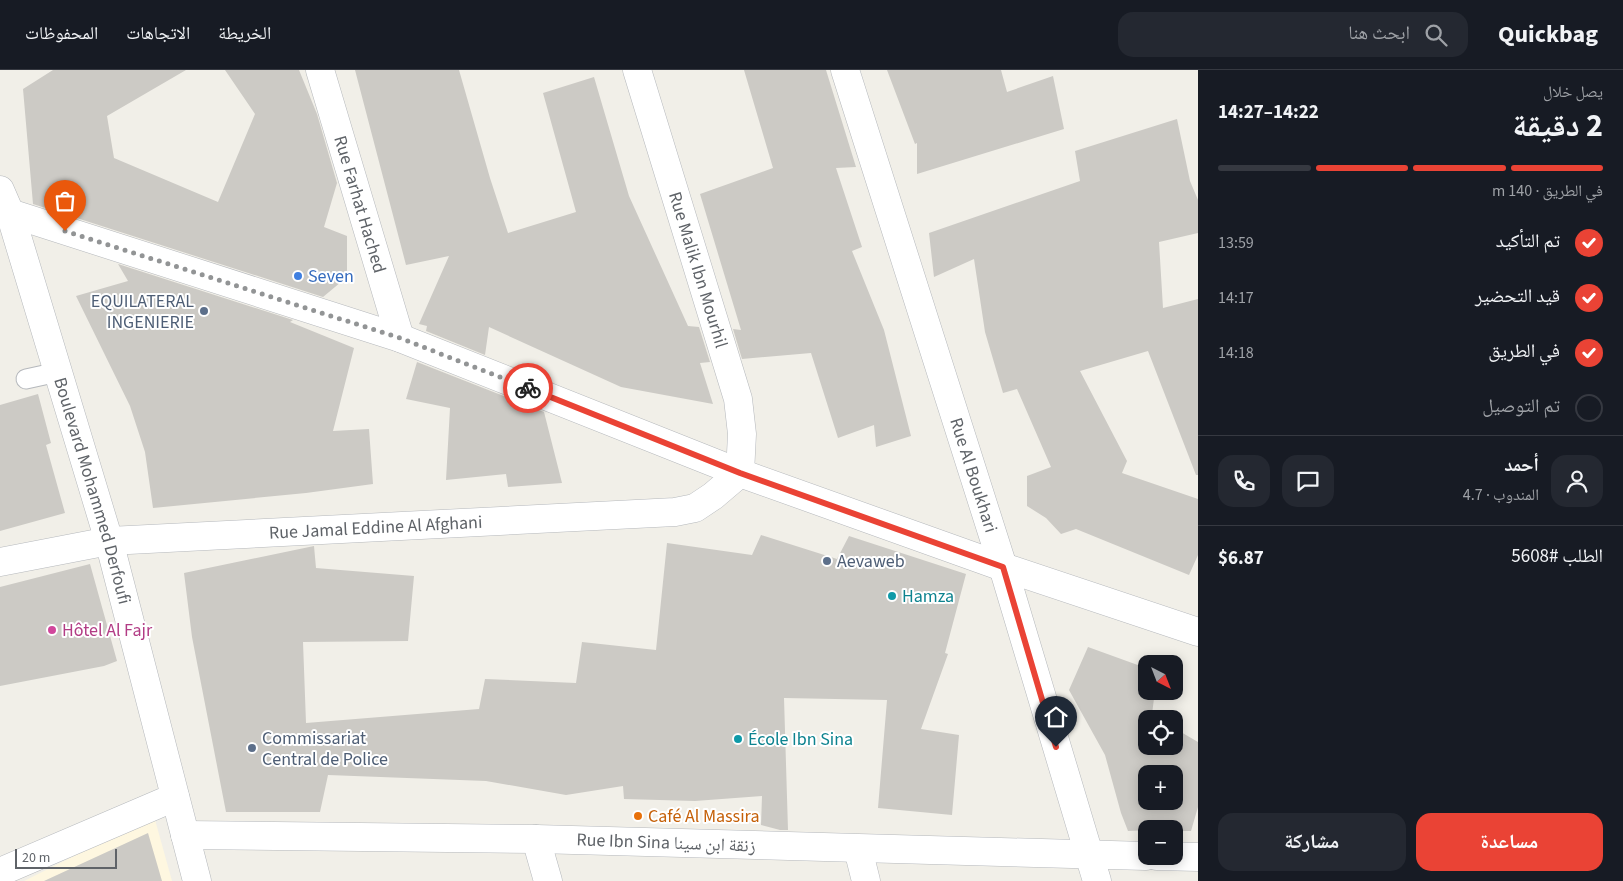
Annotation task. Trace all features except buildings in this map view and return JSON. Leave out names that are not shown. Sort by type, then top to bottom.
[{"type":"street","name":"Rue Farhat Hached","points":[[320,70],[400,338]]},
{"type":"street","name":"Rue Malik Ibn Mourhil","points":[[638,70],[738,399],[742,434],[740,473]]},
{"type":"street","name":"Rue Al Boukhari","points":[[845,70],[1003,567],[1097,881]]},
{"type":"street","points":[[5,202],[400,338],[740,473],[1003,567],[1198,632]]},
{"type":"street","name":"Boulevard Mohammed Derfoufi","points":[[5,202],[109,541],[197,881]]},
{"type":"street","name":"Rue Jamal Eddine Al Afghani","points":[[0,562],[109,541],[675,512],[695,508],[713,496],[740,473]]},
{"type":"street","points":[[0,872],[175,797]]},
{"type":"street","name":"Rue Ibn Sina زنقة ابن سينا","points":[[185,835],[536,839],[1138,856]]},
{"type":"street","points":[[536,839],[548,881]]},
{"type":"street","points":[[858,849],[866,881]]},
{"type":"street","points":[[1183,857],[1198,857]]},
{"type":"lane","points":[[26,379],[58,372]]},
{"type":"shaded area","points":[[154,816],[172,881],[24,881]]},
{"type":"way so far","points":[[65,231],[400,338],[528,388]]},
{"type":"place","name":"Seven","points":[[298,276]]},
{"type":"place","name":"EQUILATERAL INGENIERIE","points":[[204,311]]},
{"type":"place","name":"Aevaweb","points":[[827,561]]},
{"type":"place","name":"Hamza","points":[[892,596]]},
{"type":"place","name":"Hôtel Al Fajr","points":[[52,630]]},
{"type":"place","name":"École Ibn Sina","points":[[738,739]]},
{"type":"place","name":"Commissariat Central de Police","points":[[252,748]]},
{"type":"place","name":"Café Al Massira","points":[[638,816]]},
{"type":"route","points":[[528,388],[740,473],[1003,567],[1056,747]]}]
